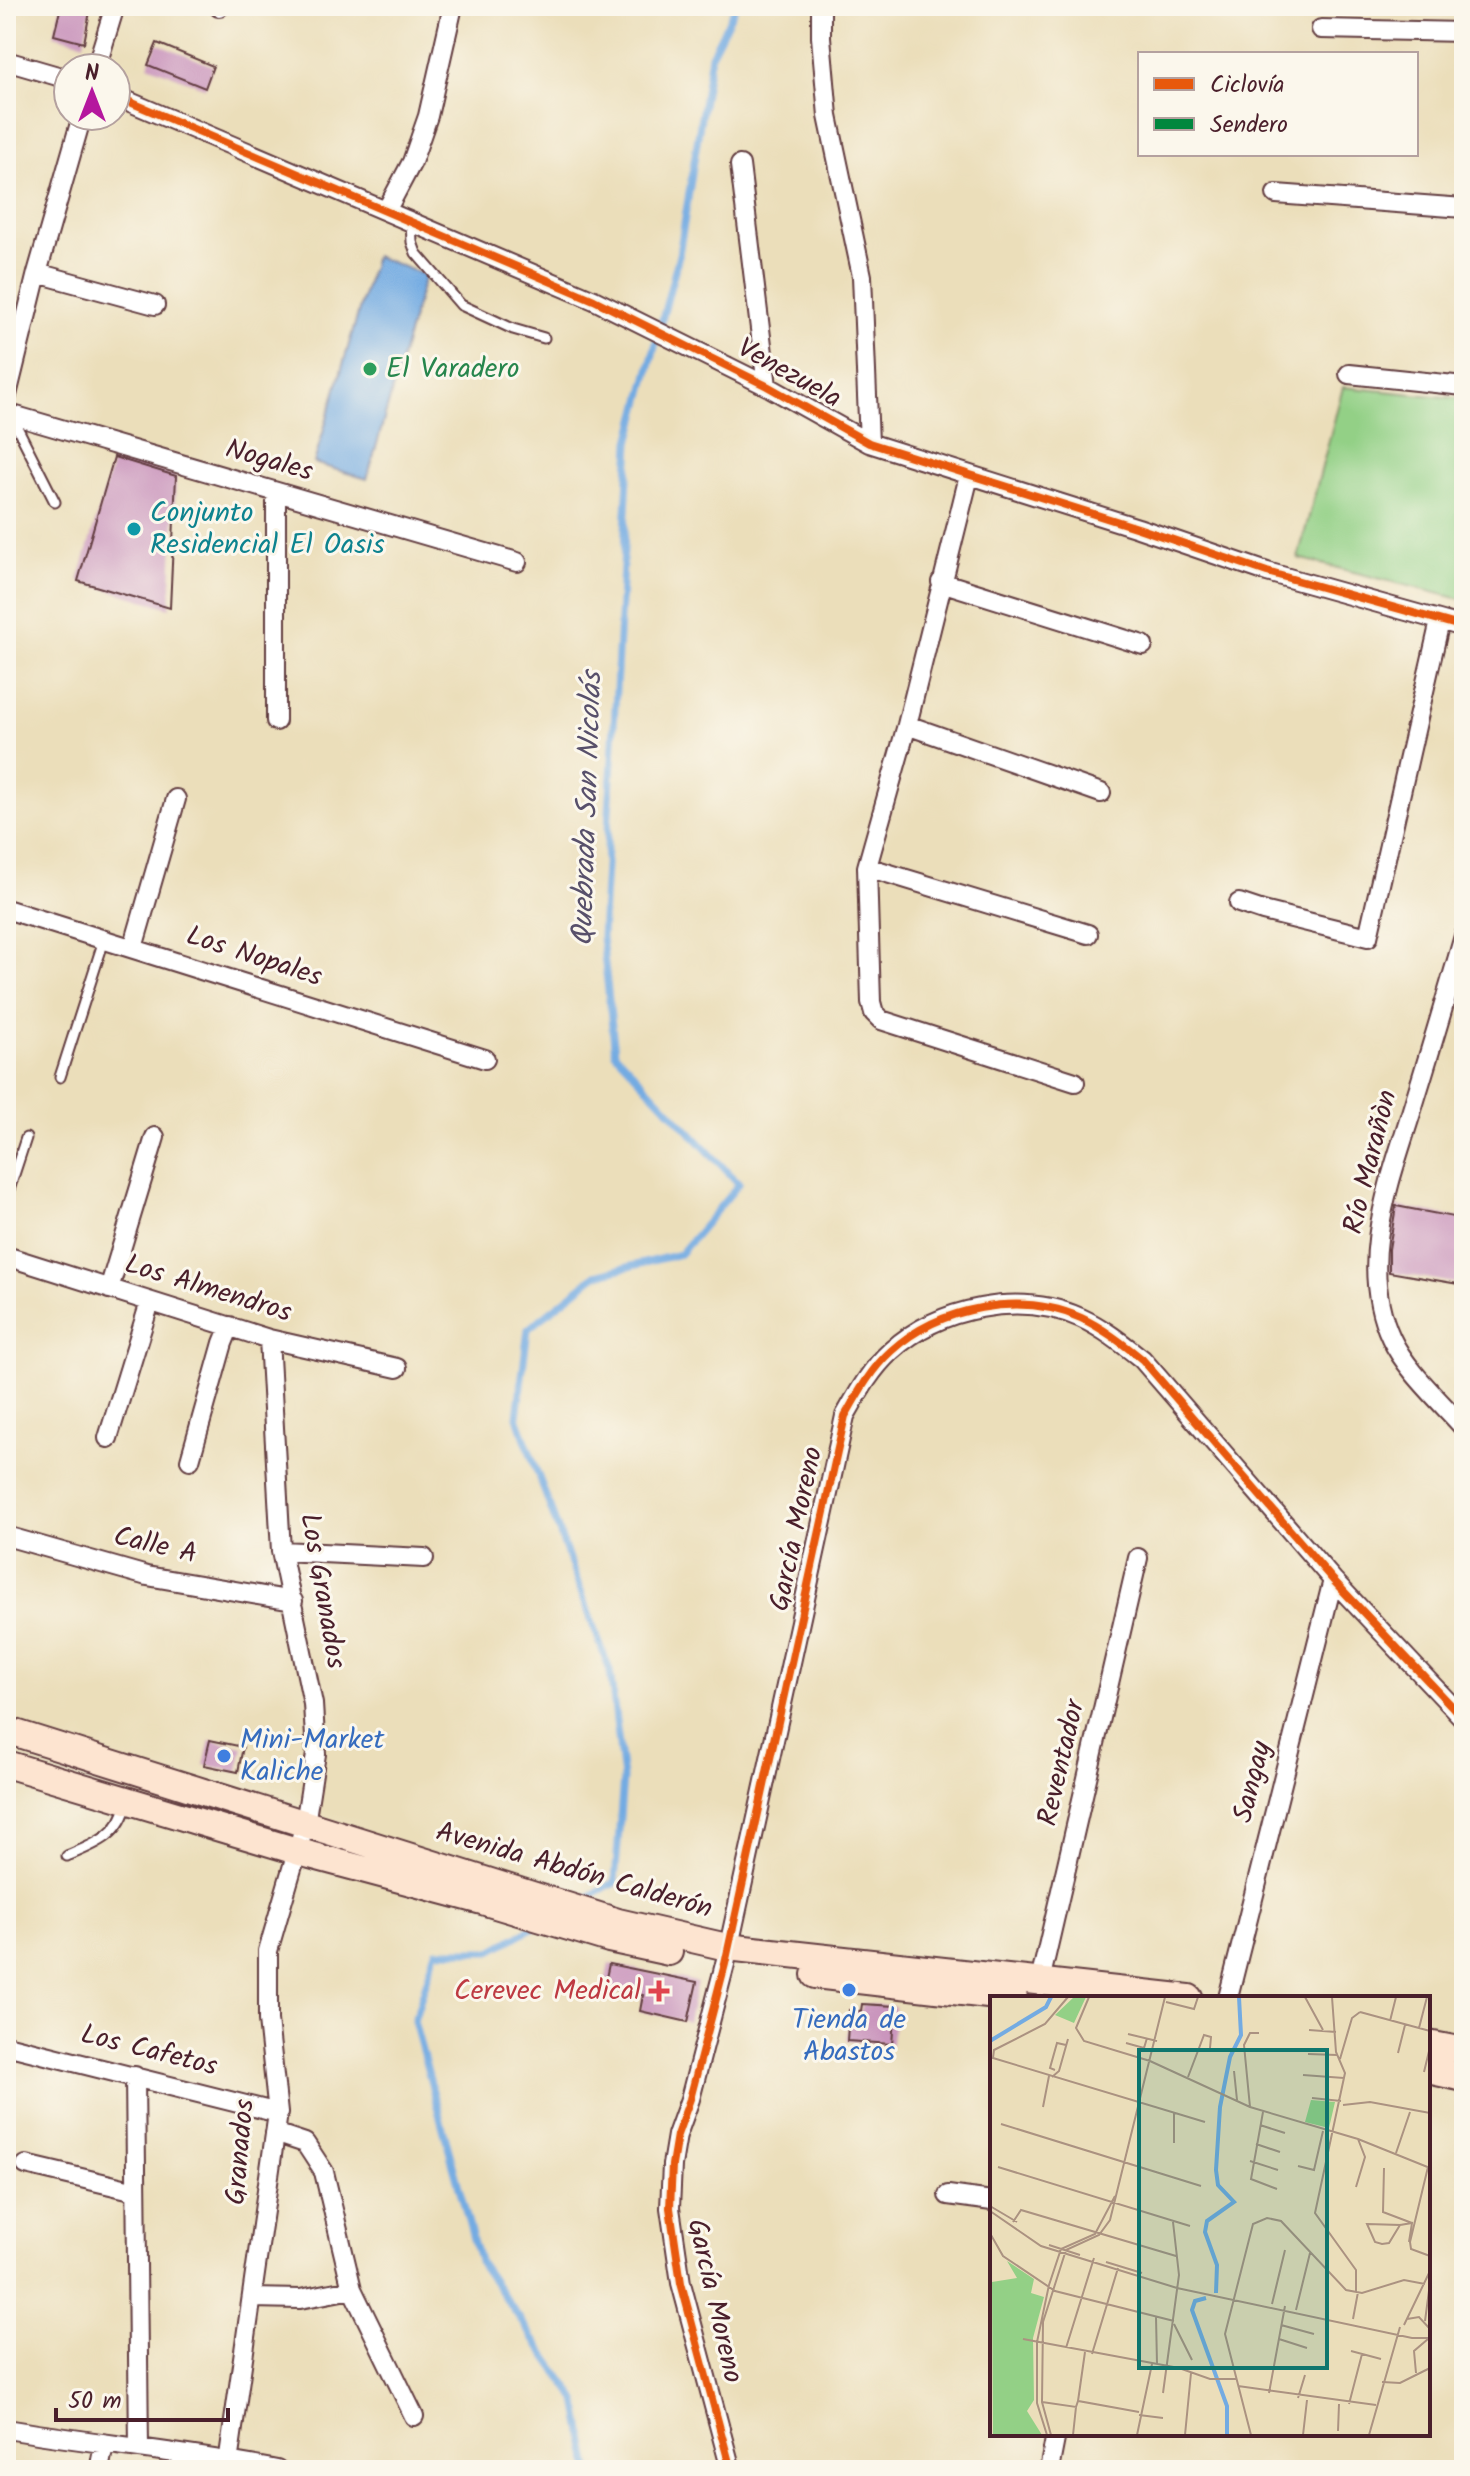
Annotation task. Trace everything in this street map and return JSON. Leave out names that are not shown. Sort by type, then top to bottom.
[{"type":"main road","name":"Avenida Abdón Calderón","points":[[6,1730],[305,1824],[484,1891],[614,1931],[726,1955],[1001,1996]]},
{"type":"main road","name":"Avenida Abdón Calderón","points":[[6,1764],[296,1851],[484,1891]]},
{"type":"main road","name":"Avenida Abdón Calderón","points":[[726,1955],[1040,1981],[1138,1995]]},
{"type":"main road","points":[[1430,2044],[1464,2051]]},
{"type":"main road","points":[[1430,2070],[1464,2078]]},
{"type":"street","points":[[101,52],[115,6]]},
{"type":"street","points":[[386,211],[412,162],[428,116],[453,6]]},
{"type":"street","points":[[821,6],[828,116],[862,276],[869,443]]},
{"type":"street","points":[[1321,29],[1464,32]]},
{"type":"street","points":[[6,61],[52,74]]},
{"type":"street","name":"Venezuela","points":[[132,103],[594,300],[767,386],[869,443],[1267,572],[1464,627]]},
{"type":"street","points":[[6,399],[37,273],[77,132]]},
{"type":"street","points":[[740,165],[767,386]]},
{"type":"street","points":[[1276,194],[1464,208]]},
{"type":"street","points":[[37,273],[155,305]]},
{"type":"street","points":[[1349,374],[1464,386]]},
{"type":"street","name":"Nogales","points":[[6,414],[517,562]]},
{"type":"street","points":[[969,476],[907,725],[867,867],[871,1002],[874,1013],[881,1020],[1075,1082]]},
{"type":"street","points":[[276,492],[276,721]]},
{"type":"street","points":[[941,582],[1143,645]]},
{"type":"street","points":[[1239,903],[1368,937],[1440,621]]},
{"type":"street","points":[[907,725],[1101,793]]},
{"type":"street","points":[[133,948],[176,799]]},
{"type":"street","points":[[867,867],[1088,934]]},
{"type":"street","name":"Los Nopales","points":[[6,909],[485,1059]]},
{"type":"street","name":"Río Marañòn","points":[[1464,936],[1385,1202],[1376,1266],[1378,1290],[1391,1339],[1464,1428]]},
{"type":"street","points":[[109,1289],[155,1137]]},
{"type":"street","name":"Los Almendros","points":[[6,1256],[269,1339],[397,1368]]},
{"type":"street","points":[[108,1438],[150,1302]]},
{"type":"street","name":"García Moreno","points":[[731,2470],[681,2283],[670,2208],[677,2135],[690,2099],[726,1955],[845,1416],[868,1377],[889,1353],[925,1326],[948,1315],[972,1310],[1027,1306],[1057,1309],[1082,1318],[1109,1334],[1142,1359],[1333,1580],[1464,1719]]},
{"type":"street","points":[[190,1460],[230,1326]]},
{"type":"street","name":"Los Granados","points":[[269,1339],[281,1551],[313,1704],[316,1754],[305,1824],[296,1851]]},
{"type":"street","name":"Calle A","points":[[6,1536],[147,1576],[293,1601]]},
{"type":"street","points":[[281,1551],[424,1558]]},
{"type":"street","name":"Reventador","points":[[1040,1981],[1138,1558]]},
{"type":"street","name":"Sangay","points":[[1229,1996],[1333,1580]]},
{"type":"street","name":"Granados","points":[[228,2465],[278,2113],[268,2020],[268,1951],[296,1851]]},
{"type":"street","name":"Los Cafetos","points":[[6,2045],[278,2113]]},
{"type":"street","points":[[135,2076],[139,2448]]},
{"type":"street","points":[[275,2133],[305,2143],[324,2172],[352,2289],[414,2416]]},
{"type":"street","points":[[26,2165],[136,2191]]},
{"type":"street","points":[[948,2195],[990,2201]]},
{"type":"street","points":[[252,2298],[300,2299],[352,2289]]},
{"type":"street","points":[[6,2429],[277,2470]]},
{"type":"street","points":[[1049,2470],[1056,2436]]},
{"type":"street","points":[[99,2470],[104,2445]]},
{"type":"lane","points":[[411,222],[416,253],[461,305],[513,329],[544,338]]},
{"type":"lane","points":[[6,414],[19,431],[55,502]]},
{"type":"lane","points":[[60,1077],[104,940]]},
{"type":"lane","points":[[6,1199],[26,1138]]},
{"type":"lane","points":[[67,1856],[112,1834],[124,1818],[127,1802]]},
{"type":"green space","points":[[1343,387],[1464,399],[1464,600],[1298,558]]},
{"type":"water","name":"El Varadero","points":[[375,256],[425,275],[367,479],[314,463]]},
{"type":"building","points":[[61,6],[91,6],[84,43],[54,35]]},
{"type":"building","points":[[157,43],[213,66],[205,88],[148,65]]},
{"type":"building","name":"Conjunto Residencial El Oasis","points":[[114,457],[176,476],[170,608],[78,581]]},
{"type":"building","points":[[1396,1206],[1464,1219],[1464,1285],[1389,1272],[1389,1249]]},
{"type":"building","name":"Mini-Market Kaliche","points":[[210,1740],[243,1747],[238,1772],[204,1765]]},
{"type":"building","name":"Cerevec Medical","points":[[609,1964],[697,1982],[688,2022],[640,2011],[643,1995],[604,1987]]},
{"type":"building","points":[[862,2004],[895,2006],[892,2044],[847,2041],[849,2010],[861,2011]]},
{"type":"waterway","name":"Quebrada San Nicolás","points":[[579,1902],[615,1882],[623,1778],[610,1671],[517,1417],[528,1329],[596,1275],[680,1254],[739,1184],[615,1053],[602,937],[630,442],[679,255],[711,55],[736,6]]},
{"type":"waterway","name":"Quebrada San Nicolás","points":[[536,1926],[491,1951],[436,1951],[414,2021],[479,2261],[577,2400],[590,2470]]},
{"type":"cycle path","points":[[132,103],[594,300],[767,386],[869,443],[1267,572],[1464,627]]},
{"type":"cycle path","points":[[731,2470],[681,2283],[670,2208],[672,2165],[677,2135],[690,2099],[725,1964],[845,1416],[884,1358],[910,1336],[932,1323],[981,1308],[1007,1305],[1057,1310],[1097,1327],[1142,1359],[1333,1580],[1464,1719]]},
{"type":"place","name":"El Varadero","points":[[370,369]]},
{"type":"place","name":"Conjunto Residencial El Oasis","points":[[134,529]]},
{"type":"place","name":"Mini-Market Kaliche","points":[[224,1756]]},
{"type":"place","name":"Tienda de Abastos","points":[[849,1990]]},
{"type":"place","name":"Cerevec Medical","points":[[659,1991]]}]
